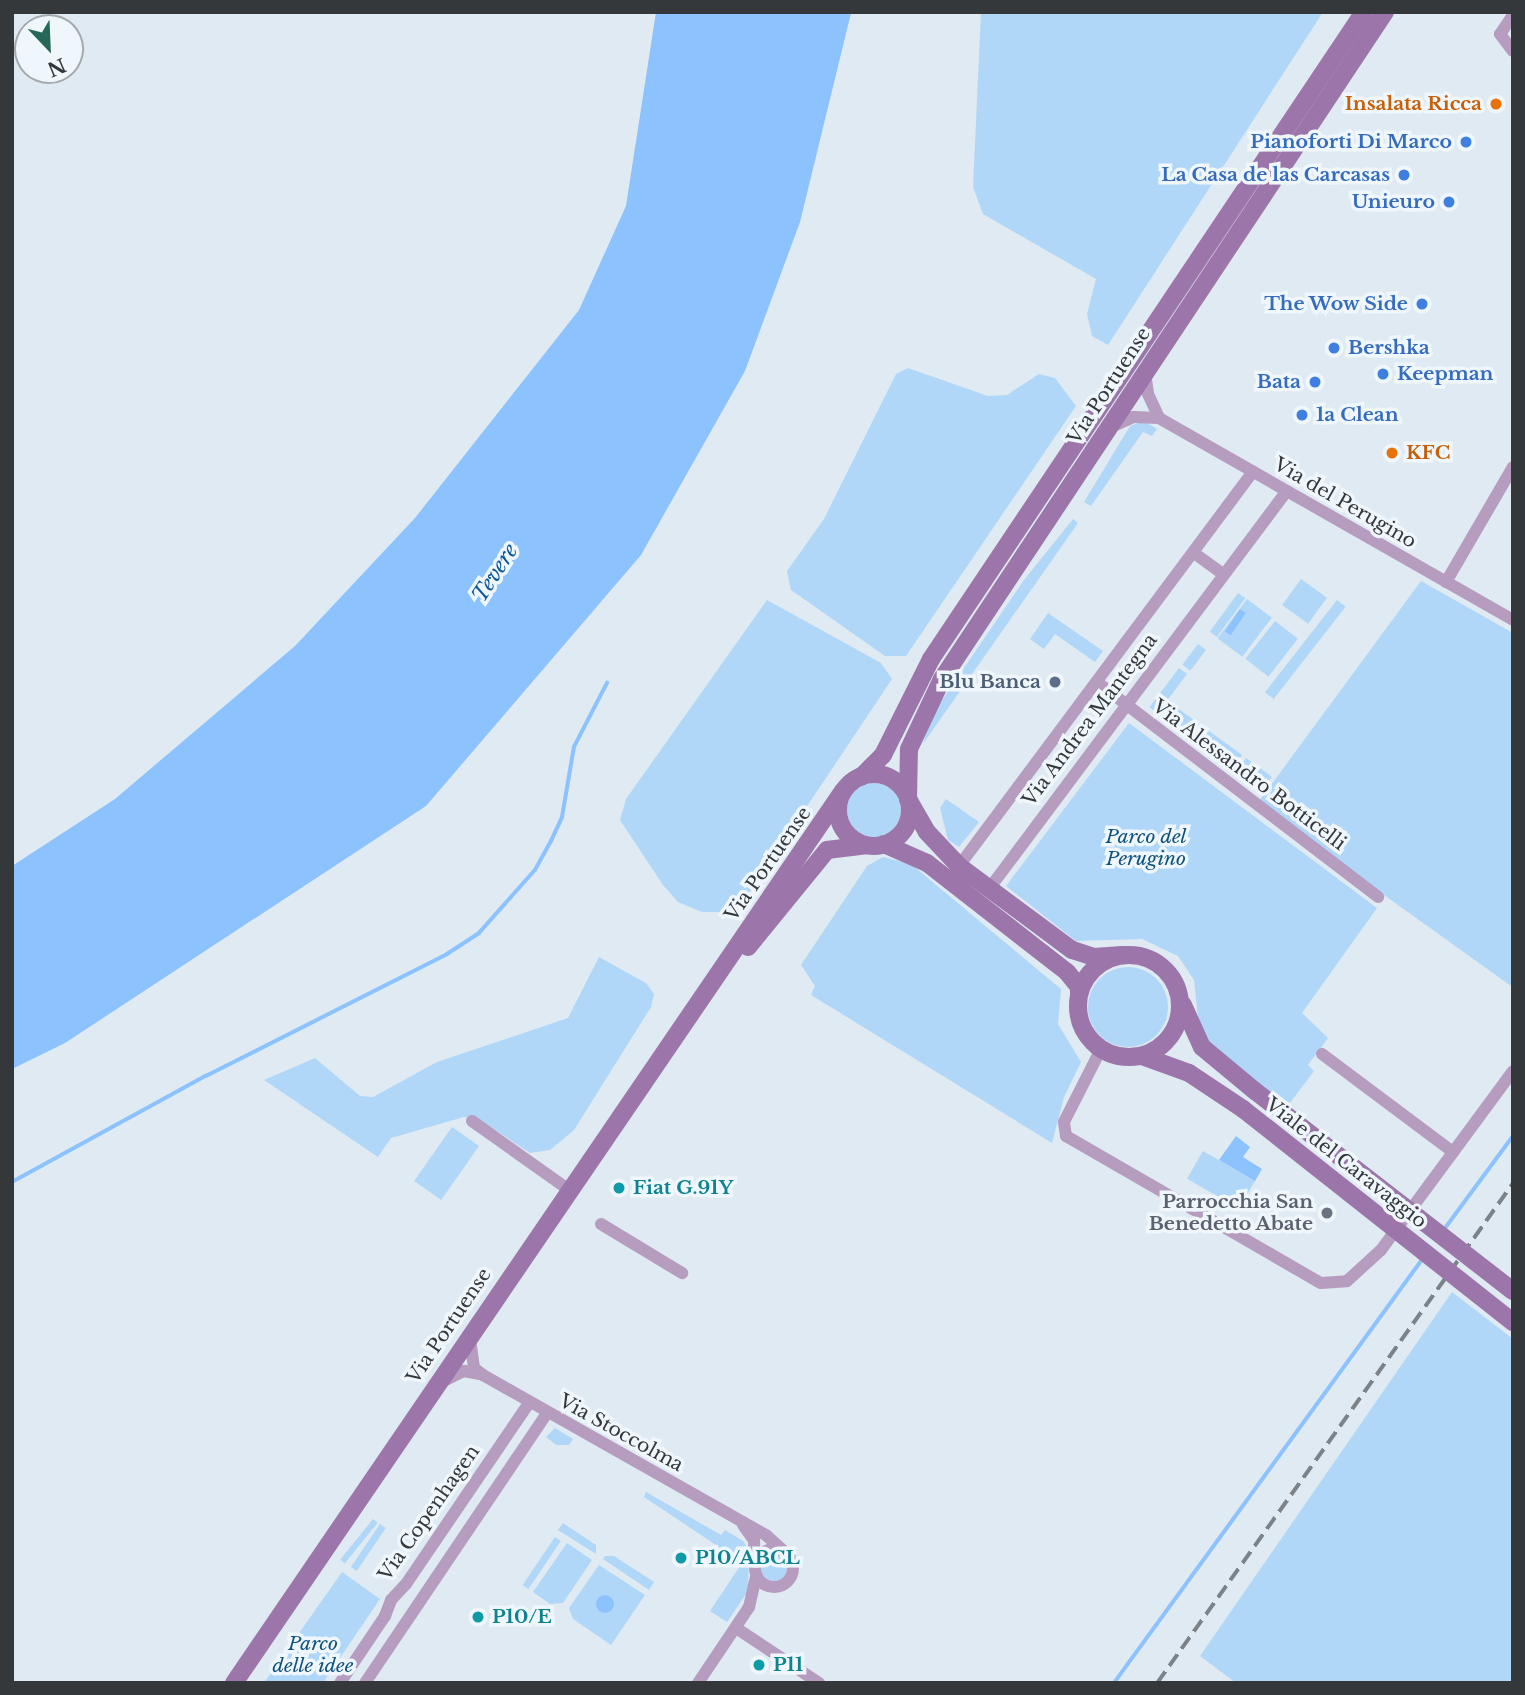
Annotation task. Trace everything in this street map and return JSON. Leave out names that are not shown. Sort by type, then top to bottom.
[{"type":"street","name":"Via Portuense","points":[[861,777],[887,749],[931,659],[1364,12]]},
{"type":"street","name":"Via Portuense","points":[[908,799],[909,750],[932,696],[1145,370],[1385,12]]},
{"type":"street","points":[[1513,15],[1500,34],[1513,51]]},
{"type":"street","points":[[1105,431],[1133,417],[1159,418],[1148,394],[1145,370]]},
{"type":"street","name":"Via del Perugino","points":[[1159,418],[1513,620]]},
{"type":"street","points":[[1446,582],[1513,467]]},
{"type":"street","name":"Via Andrea Mantegna","points":[[959,866],[1253,472]]},
{"type":"street","name":"Via Andrea Mantegna","points":[[989,889],[1124,705],[1286,492]]},
{"type":"street","points":[[1194,552],[1223,574]]},
{"type":"street","name":"Via Alessandro Botticelli","points":[[1097,682],[1378,897]]},
{"type":"street","points":[[884,775],[903,788],[927,832],[959,866],[1072,950],[1094,957],[1137,955],[1164,968],[1179,992],[1181,1009],[1169,1039],[1142,1056],[1125,1058],[1101,1049],[1081,1026],[1079,987],[1067,972],[919,858],[884,844],[866,845],[855,841],[841,824],[838,813],[843,792],[861,777],[884,775]]},
{"type":"street","name":"Via Portuense","points":[[234,1683],[471,1331],[843,792]]},
{"type":"street","points":[[884,844],[908,821],[908,799]]},
{"type":"street","name":"Via Portuense","points":[[703,996],[753,942],[827,850],[866,845]]},
{"type":"street","points":[[1079,995],[1094,968],[1122,955]]},
{"type":"street","name":"Viale del Caravaggio","points":[[1179,992],[1191,1030],[1202,1047],[1513,1291]]},
{"type":"street","points":[[1101,1049],[1066,1119],[1066,1136],[1321,1283],[1347,1281],[1381,1250],[1513,1071]]},
{"type":"street","points":[[1322,1054],[1453,1152]]},
{"type":"street","name":"Viale del Caravaggio","points":[[1142,1056],[1189,1073],[1243,1109],[1513,1322]]},
{"type":"street","points":[[472,1121],[569,1190]]},
{"type":"street","points":[[601,1224],[682,1273]]},
{"type":"street","points":[[471,1331],[472,1361],[483,1375]]},
{"type":"street","points":[[431,1390],[457,1373],[483,1375]]},
{"type":"street","name":"Via Stoccolma","points":[[483,1375],[741,1522],[785,1552]]},
{"type":"street","name":"Via Copenhagen","points":[[340,1683],[388,1606],[529,1403]]},
{"type":"street","points":[[365,1683],[547,1413]]},
{"type":"street","points":[[741,1522],[754,1540],[756,1569],[749,1608]]},
{"type":"street","points":[[698,1683],[749,1608],[773,1587],[785,1584],[793,1574],[793,1562],[785,1552],[768,1549],[756,1569]]},
{"type":"street","points":[[756,1569],[773,1587]]},
{"type":"street","points":[[399,1593],[412,1600],[415,1608]]},
{"type":"street","points":[[388,1606],[391,1614],[407,1621]]},
{"type":"street","points":[[736,1628],[818,1683]]},
{"type":"green space","points":[[981,12],[1323,12],[1108,345],[1092,336],[1087,314],[1096,279],[983,214],[973,187]]},
{"type":"green space","points":[[908,368],[988,396],[1007,395],[1039,374],[1055,378],[1076,406],[906,656],[885,656],[791,590],[787,571],[824,519],[896,374]]},
{"type":"green space","points":[[1144,421],[1157,429],[1152,436],[1143,432],[1091,506],[1084,502],[1130,426]]},
{"type":"green space","points":[[1073,519],[1078,523],[923,744],[932,715],[1024,580]]},
{"type":"green space","points":[[1301,579],[1327,598],[1308,624],[1282,605]]},
{"type":"green space","points":[[1421,581],[1513,633],[1511,986],[1257,804]]},
{"type":"green space","points":[[1238,593],[1245,598],[1217,637],[1210,632]]},
{"type":"green space","points":[[1247,599],[1272,618],[1242,657],[1218,638]]},
{"type":"green space","points":[[767,600],[881,663],[892,679],[745,899],[730,912],[702,912],[678,902],[663,885],[620,820],[626,799]]},
{"type":"green space","points":[[1337,600],[1346,607],[1274,699],[1265,692]]},
{"type":"green space","points":[[1048,613],[1103,651],[1095,662],[1055,634],[1044,649],[1030,639]]},
{"type":"green space","points":[[1275,621],[1298,639],[1268,677],[1245,659]]},
{"type":"green space","points":[[1198,644],[1206,650],[1190,671],[1182,665]]},
{"type":"green space","points":[[1179,668],[1187,674],[1157,713],[1150,707]]},
{"type":"green space","points":[[1172,704],[1206,729],[1197,741],[1163,716]]},
{"type":"green space","name":"Parco del Perugino","points":[[1129,723],[1377,908],[1302,1013],[1328,1038],[1308,1065],[1314,1071],[1287,1107],[1206,1041],[1199,1026],[1194,980],[1178,956],[1142,939],[1076,941],[1006,886]]},
{"type":"green space","points":[[1209,731],[1242,755],[1233,768],[1200,744]]},
{"type":"green space","points":[[1246,758],[1272,777],[1262,791],[1236,772]]},
{"type":"green space","points":[[874,783],[893,791],[901,810],[893,829],[874,837],[855,829],[847,810],[855,791]]},
{"type":"green space","points":[[946,799],[979,822],[959,847],[948,840],[940,808]]},
{"type":"green space","points":[[883,857],[911,864],[1061,989],[1058,1024],[1081,1062],[1064,1097],[1052,1143],[811,995],[815,986],[801,965],[867,866]]},
{"type":"green space","points":[[599,957],[646,983],[654,994],[651,1007],[574,1130],[550,1150],[530,1153],[477,1118],[464,1117],[391,1138],[378,1157],[264,1080],[315,1058],[360,1096],[373,1097],[437,1062],[568,1018]]},
{"type":"green space","points":[[1128,967],[1143,970],[1156,979],[1165,992],[1168,1007],[1165,1022],[1156,1035],[1143,1044],[1128,1047],[1113,1044],[1100,1035],[1091,1022],[1088,1007],[1091,992],[1100,979],[1113,970]]},
{"type":"green space","points":[[452,1127],[479,1146],[441,1200],[414,1181]]},
{"type":"green space","points":[[1203,1151],[1255,1181],[1239,1209],[1187,1179]]},
{"type":"green space","points":[[1452,1292],[1513,1339],[1513,1683],[1236,1683],[1200,1656]]},
{"type":"green space","points":[[555,1428],[573,1439],[569,1445],[556,1445],[546,1437]]},
{"type":"green space","points":[[646,1492],[721,1535],[725,1530],[743,1541],[749,1551],[748,1591],[727,1622],[710,1611],[740,1566],[731,1555],[644,1497]]},
{"type":"green space","points":[[373,1519],[378,1523],[345,1563],[340,1559]]},
{"type":"green space","points":[[563,1523],[596,1545],[596,1554],[558,1530]]},
{"type":"green space","points":[[380,1524],[386,1528],[357,1571],[351,1567]]},
{"type":"green space","points":[[555,1537],[561,1541],[528,1589],[523,1585]]},
{"type":"green space","points":[[567,1543],[592,1560],[563,1603],[550,1604],[533,1592]]},
{"type":"green space","points":[[774,1555],[783,1559],[787,1568],[783,1577],[774,1581],[765,1577],[761,1568],[765,1559]]},
{"type":"green space","points":[[605,1556],[614,1556],[654,1582],[649,1590],[603,1559]]},
{"type":"green space","points":[[599,1565],[645,1595],[611,1645],[573,1619],[569,1608]]},
{"type":"green space","name":"Parco delle idee","points":[[342,1572],[380,1599],[323,1683],[264,1683]]},
{"type":"water","name":"Tevere","points":[[656,12],[851,13],[800,222],[745,371],[641,555],[426,806],[65,1043],[12,1069],[12,866],[115,799],[295,646],[415,518],[579,310],[626,206]]},
{"type":"water","points":[[1240,609],[1246,613],[1231,635],[1225,631]]},
{"type":"water","points":[[1236,1136],[1250,1147],[1243,1157],[1262,1169],[1255,1181],[1219,1160]]},
{"type":"water","points":[[605,1595],[611,1598],[614,1604],[611,1610],[605,1613],[599,1610],[596,1604],[599,1598]]},
{"type":"waterway","points":[[12,1182],[206,1076],[447,954],[479,933],[535,870],[551,841],[562,817],[574,747],[607,683]]},
{"type":"waterway","points":[[1443,1231],[1513,1136]]},
{"type":"waterway","points":[[1114,1683],[1424,1257]]},
{"type":"railway","points":[[1157,1683],[1513,1183]]},
{"type":"place","name":"Insalata Ricca","points":[[1496,104]]},
{"type":"place","name":"Pianoforti Di Marco","points":[[1466,142]]},
{"type":"place","name":"La Casa de las Carcasas","points":[[1404,175]]},
{"type":"place","name":"Unieuro","points":[[1449,202]]},
{"type":"place","name":"The Wow Side","points":[[1422,304]]},
{"type":"place","name":"Bershka","points":[[1334,348]]},
{"type":"place","name":"Keepman","points":[[1383,374]]},
{"type":"place","name":"Bata","points":[[1315,382]]},
{"type":"place","name":"1a Clean","points":[[1302,415]]},
{"type":"place","name":"KFC","points":[[1392,453]]},
{"type":"place","name":"Blu Banca","points":[[1055,682]]},
{"type":"place","name":"Fiat G.91Y","points":[[619,1188]]},
{"type":"place","name":"Parrocchia San Benedetto Abate","points":[[1327,1213]]},
{"type":"place","name":"P10/ABCL","points":[[681,1558]]},
{"type":"place","name":"P10/E","points":[[478,1617]]},
{"type":"place","name":"P11","points":[[759,1665]]}]
